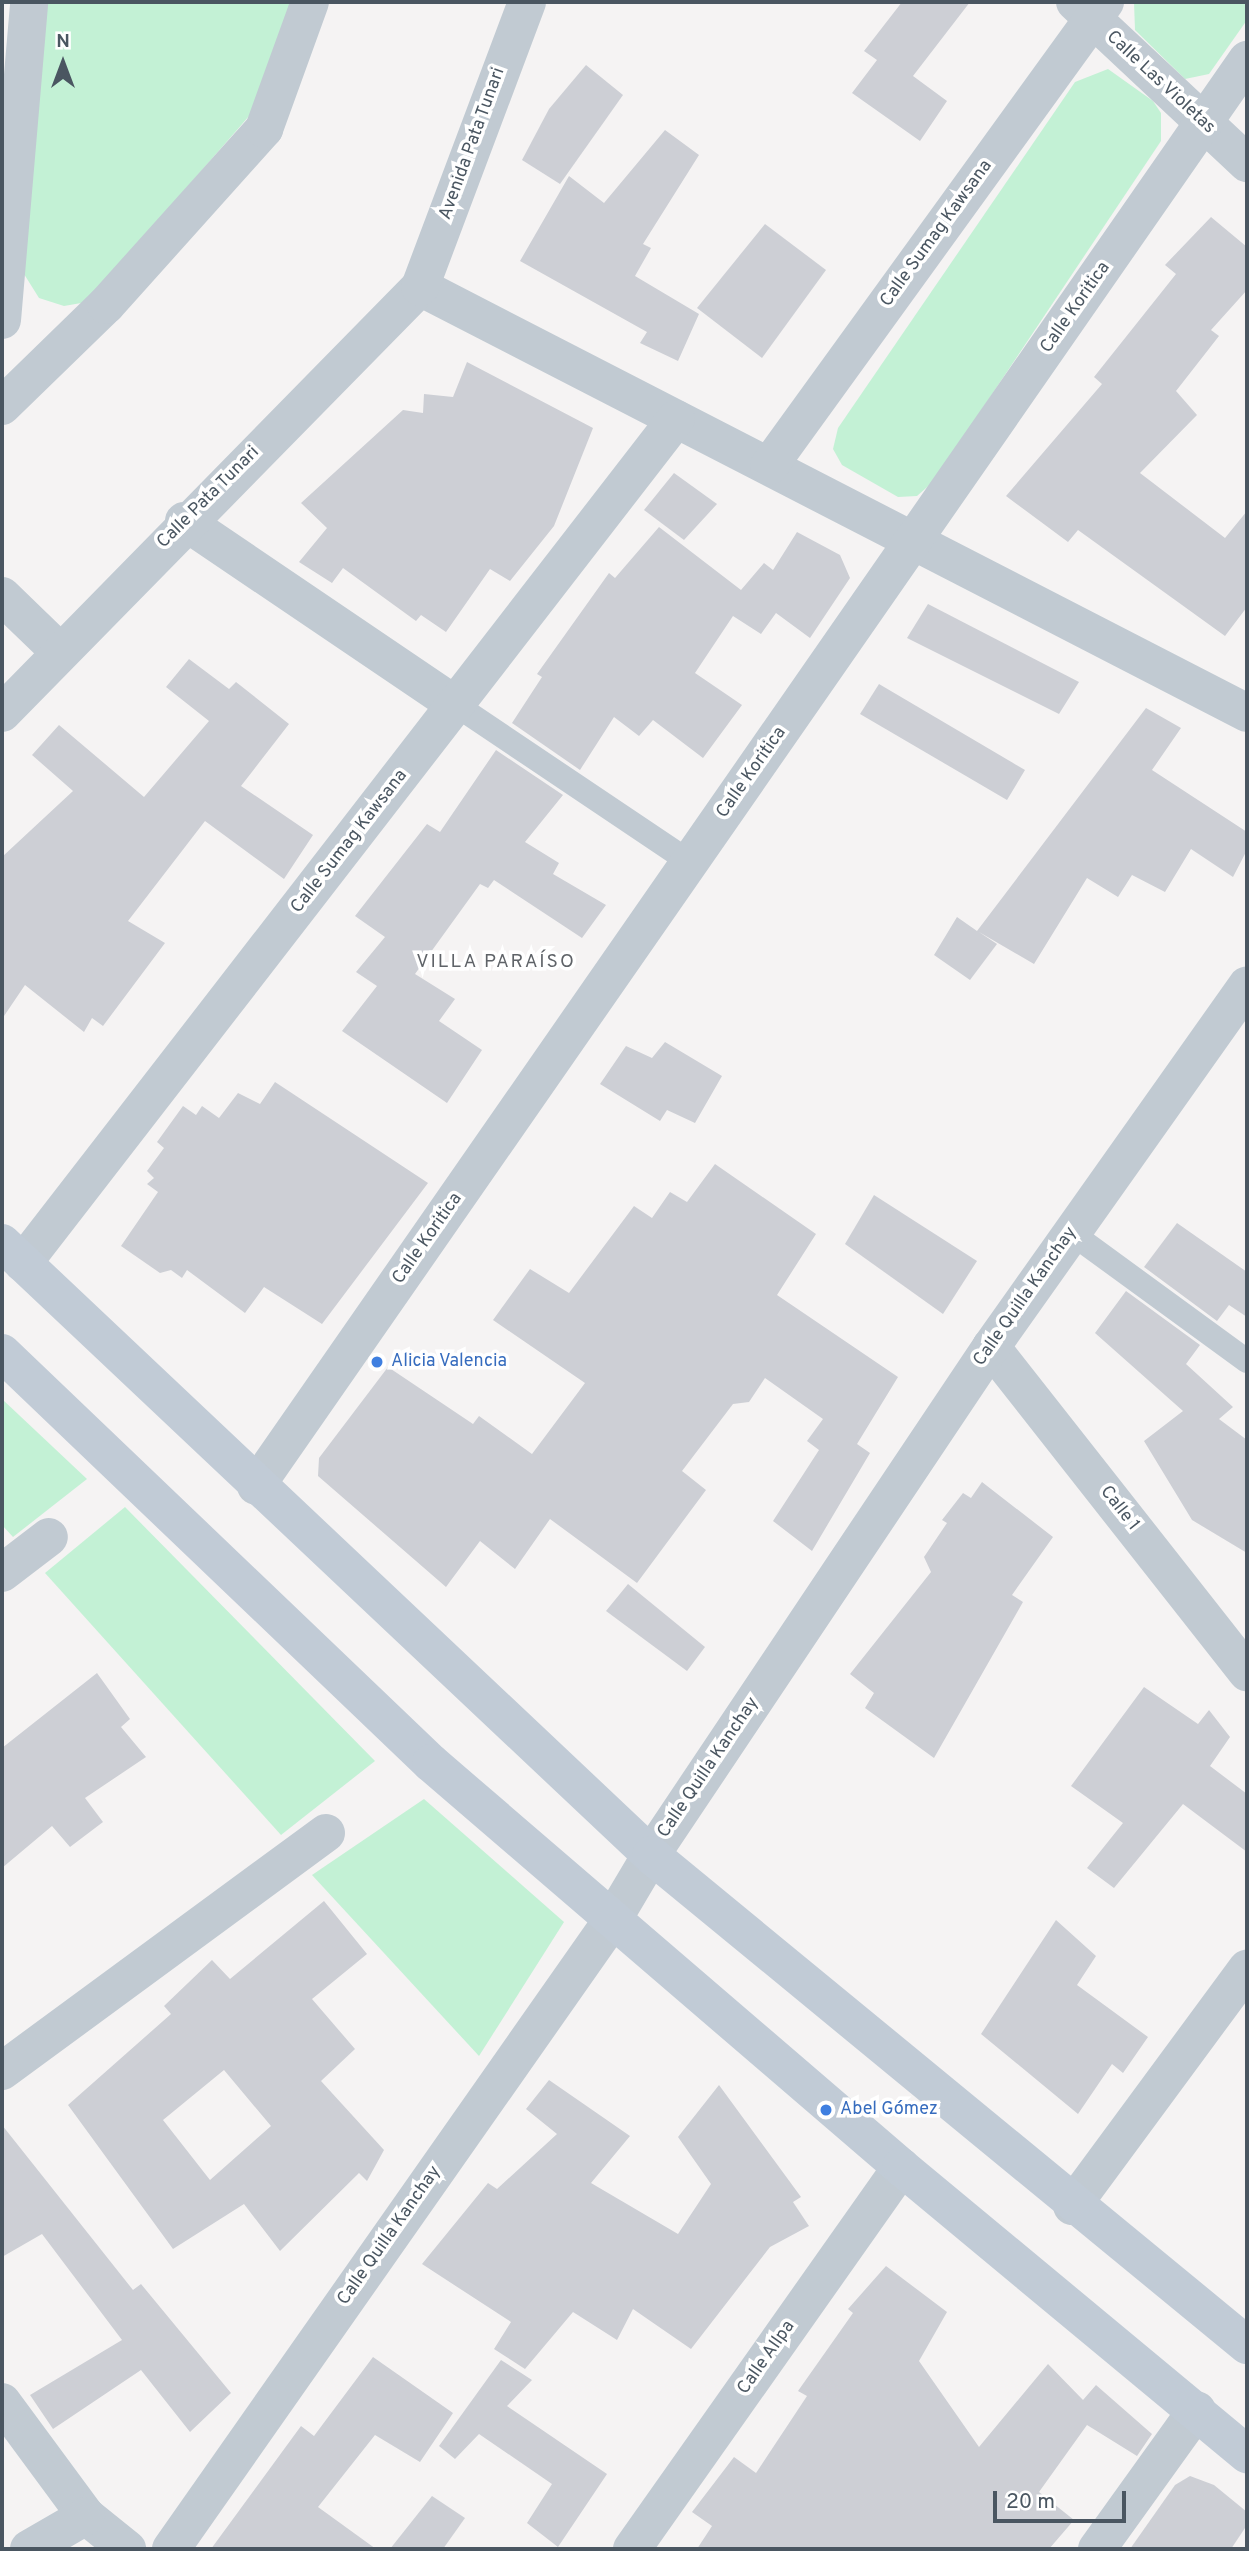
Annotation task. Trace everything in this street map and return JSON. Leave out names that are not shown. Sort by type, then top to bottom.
[{"type":"main road","points":[[12,1253],[256,1486],[651,1855],[1072,2206],[1247,2345]]},
{"type":"main road","points":[[2,1353],[431,1763],[901,2167],[1247,2454]]},
{"type":"street","points":[[2,320],[29,2]]},
{"type":"street","points":[[2,406],[107,305],[264,129],[310,2]]},
{"type":"street","name":"Avenida Pata Tunari","points":[[420,287],[527,2]]},
{"type":"street","name":"Calle Las Violetas","points":[[1091,8],[1204,125],[1247,163]]},
{"type":"street","name":"Calle Sumag Kawsana","points":[[769,466],[1091,8]]},
{"type":"street","name":"Calle Koritica","points":[[256,1486],[915,542],[1247,60]]},
{"type":"street","points":[[420,287],[1247,713]]},
{"type":"street","name":"Calle Pata Tunari","points":[[2,713],[184,521],[420,287]]},
{"type":"street","name":"Calle Sumag Kawsana","points":[[12,1253],[456,705],[676,419]]},
{"type":"street","points":[[184,521],[456,705]]},
{"type":"street","points":[[2,596],[59,651]]},
{"type":"street","name":"Calle Quilla Kanchay","points":[[171,2549],[613,1919],[651,1855],[991,1347],[1247,986]]},
{"type":"street","name":"Calle 1","points":[[991,1347],[1247,1672]]},
{"type":"street","points":[[2,1573],[49,1537]]},
{"type":"street","points":[[2,2071],[326,1833]]},
{"type":"street","points":[[1072,2206],[1247,1969]]},
{"type":"street","name":"Calle Allpa","points":[[632,2549],[901,2167]]},
{"type":"street","points":[[2,2402],[86,2516],[127,2549]]},
{"type":"street","points":[[1097,2549],[1197,2410]]},
{"type":"street","points":[[29,2549],[86,2516]]},
{"type":"lane","points":[[456,705],[690,862]]},
{"type":"lane","points":[[1070,1232],[1247,1361]]},
{"type":"green space","points":[[43,2],[291,2],[250,115],[87,302],[64,306],[39,298],[19,266]]},
{"type":"green space","points":[[1134,2],[1247,2],[1247,20],[1209,74],[1185,79],[1135,30]]},
{"type":"green space","points":[[1108,69],[1153,101],[1161,113],[1161,141],[934,481],[917,496],[898,497],[842,465],[833,449],[838,428],[1075,82]]},
{"type":"green space","points":[[2,1399],[87,1479],[13,1537],[2,1525]]},
{"type":"green space","points":[[125,1507],[375,1761],[281,1835],[45,1573]]},
{"type":"green space","points":[[424,1799],[564,1922],[479,2056],[312,1875]]},
{"type":"building","points":[[902,2],[970,2],[913,76],[947,101],[920,141],[852,93],[877,60],[864,51]]},
{"type":"building","points":[[586,65],[623,95],[560,184],[522,160],[549,109]]},
{"type":"building","points":[[665,130],[699,155],[643,244],[651,248],[635,276],[699,314],[678,361],[640,343],[647,332],[520,261],[569,176],[604,203]]},
{"type":"building","points":[[1211,217],[1247,247],[1247,290],[1211,330],[1219,336],[1176,391],[1197,415],[1140,473],[1225,538],[1247,511],[1247,607],[1225,636],[1078,530],[1068,542],[1006,496],[1102,384],[1094,377],[1176,274],[1165,265]]},
{"type":"building","points":[[765,224],[826,270],[762,358],[697,308]]},
{"type":"building","points":[[467,362],[593,428],[554,526],[510,581],[490,569],[446,632],[421,615],[416,621],[343,568],[332,583],[299,562],[327,528],[301,503],[403,410],[423,413],[424,394],[453,397]]},
{"type":"building","points":[[674,473],[717,504],[684,540],[644,510]]},
{"type":"building","points":[[659,527],[741,590],[764,563],[773,570],[797,532],[840,555],[850,578],[810,638],[776,613],[761,634],[733,616],[695,673],[742,705],[703,758],[653,720],[639,736],[614,717],[580,770],[512,723],[542,677],[537,674],[609,573],[615,578]]},
{"type":"building","points":[[928,604],[1079,682],[1059,714],[907,638]]},
{"type":"building","points":[[189,659],[229,689],[236,682],[289,724],[241,786],[313,835],[284,879],[205,821],[128,921],[165,943],[103,1026],[92,1018],[84,1032],[25,985],[2,1019],[2,857],[73,791],[32,755],[59,725],[144,797],[209,721],[166,687]]},
{"type":"building","points":[[879,684],[1025,770],[1007,800],[860,714]]},
{"type":"building","points":[[1146,708],[1181,728],[1152,770],[1247,832],[1247,850],[1233,877],[1191,849],[1165,892],[1132,875],[1118,897],[1087,878],[1034,964],[979,932],[997,944],[970,980],[934,955],[957,917],[977,931]]},
{"type":"building","points":[[496,750],[563,795],[525,842],[559,863],[553,874],[606,905],[582,938],[494,880],[488,888],[480,884],[415,974],[455,999],[439,1021],[482,1050],[447,1103],[342,1031],[377,986],[356,972],[385,937],[355,916],[427,824],[440,832]]},
{"type":"building","points":[[665,1042],[722,1076],[695,1123],[667,1110],[660,1121],[600,1084],[626,1046],[652,1058]]},
{"type":"building","points":[[275,1082],[428,1183],[322,1324],[264,1287],[245,1313],[187,1270],[182,1278],[171,1270],[160,1273],[121,1246],[158,1192],[147,1184],[154,1178],[147,1171],[164,1148],[157,1142],[183,1106],[196,1115],[202,1106],[219,1118],[238,1093],[260,1104]]},
{"type":"building","points":[[715,1164],[816,1234],[777,1295],[898,1377],[857,1444],[870,1453],[812,1551],[773,1521],[819,1450],[807,1441],[823,1419],[765,1378],[749,1402],[733,1404],[682,1471],[706,1490],[637,1583],[550,1519],[515,1569],[480,1541],[446,1587],[318,1476],[319,1458],[388,1367],[473,1424],[479,1416],[532,1454],[585,1383],[493,1320],[530,1269],[569,1293],[634,1206],[652,1218],[670,1192],[687,1202]]},
{"type":"building","points":[[874,1195],[977,1261],[943,1314],[845,1244]]},
{"type":"building","points":[[1177,1223],[1247,1272],[1247,1317],[1229,1305],[1217,1321],[1144,1267]]},
{"type":"building","points":[[1126,1291],[1200,1345],[1186,1364],[1233,1407],[1219,1419],[1247,1440],[1247,1553],[1192,1520],[1144,1441],[1183,1411],[1095,1333]]},
{"type":"building","points":[[982,1482],[1053,1537],[1012,1595],[1023,1602],[934,1758],[865,1708],[874,1693],[850,1674],[931,1572],[924,1557],[947,1523],[942,1520],[963,1493],[971,1498]]},
{"type":"building","points":[[628,1584],[705,1647],[687,1671],[606,1611]]},
{"type":"building","points":[[97,1673],[130,1719],[121,1727],[146,1757],[85,1798],[103,1822],[70,1847],[52,1826],[2,1868],[2,1748]]},
{"type":"building","points":[[1144,1687],[1198,1724],[1209,1710],[1230,1737],[1210,1766],[1247,1794],[1247,1852],[1183,1804],[1114,1888],[1087,1868],[1123,1823],[1071,1786]]},
{"type":"building","points":[[324,1901],[367,1954],[312,1999],[355,2049],[321,2081],[384,2150],[367,2181],[359,2173],[280,2251],[244,2204],[173,2249],[68,2105],[171,2014],[164,2006],[212,1960],[230,1979]],"holes":[[[224,2070],[271,2126],[210,2180],[163,2120]]]},
{"type":"building","points":[[1056,1920],[1096,1956],[1077,1985],[1148,2037],[1123,2073],[1112,2064],[1078,2114],[981,2034]]},
{"type":"building","points":[[549,2080],[630,2136],[591,2183],[678,2234],[711,2184],[678,2137],[719,2085],[801,2197],[793,2202],[809,2226],[770,2247],[691,2349],[633,2309],[617,2340],[573,2312],[525,2369],[494,2349],[511,2322],[422,2264],[488,2183],[497,2189],[557,2134],[526,2109]]},
{"type":"building","points":[[2,2125],[133,2290],[141,2284],[231,2393],[190,2432],[141,2370],[53,2429],[30,2395],[122,2340],[42,2234],[2,2257]]},
{"type":"building","points":[[886,2266],[947,2312],[919,2361],[979,2447],[1048,2364],[1083,2400],[1096,2385],[1152,2434],[1137,2456],[1087,2425],[1039,2492],[1074,2520],[1049,2549],[697,2549],[712,2526],[692,2512],[734,2457],[756,2473],[807,2396],[798,2391],[853,2313],[848,2309]]},
{"type":"building","points":[[373,2357],[453,2413],[420,2462],[375,2435],[318,2507],[376,2549],[211,2549],[301,2426],[314,2436]]},
{"type":"building","points":[[501,2360],[532,2380],[507,2406],[607,2474],[558,2547],[527,2523],[552,2484],[479,2434],[455,2459],[439,2446]]},
{"type":"building","points":[[1190,2476],[1214,2485],[1247,2512],[1247,2525],[1231,2549],[1130,2549],[1175,2485]]},
{"type":"building","points":[[432,2496],[465,2518],[443,2549],[390,2549]]},
{"type":"place","name":"Alicia Valencia","points":[[377,1362]]},
{"type":"place","name":"Abel Gómez","points":[[826,2110]]},
{"type":"district","name":"VILLA PARAÍSO","points":[[496,963]]}]
